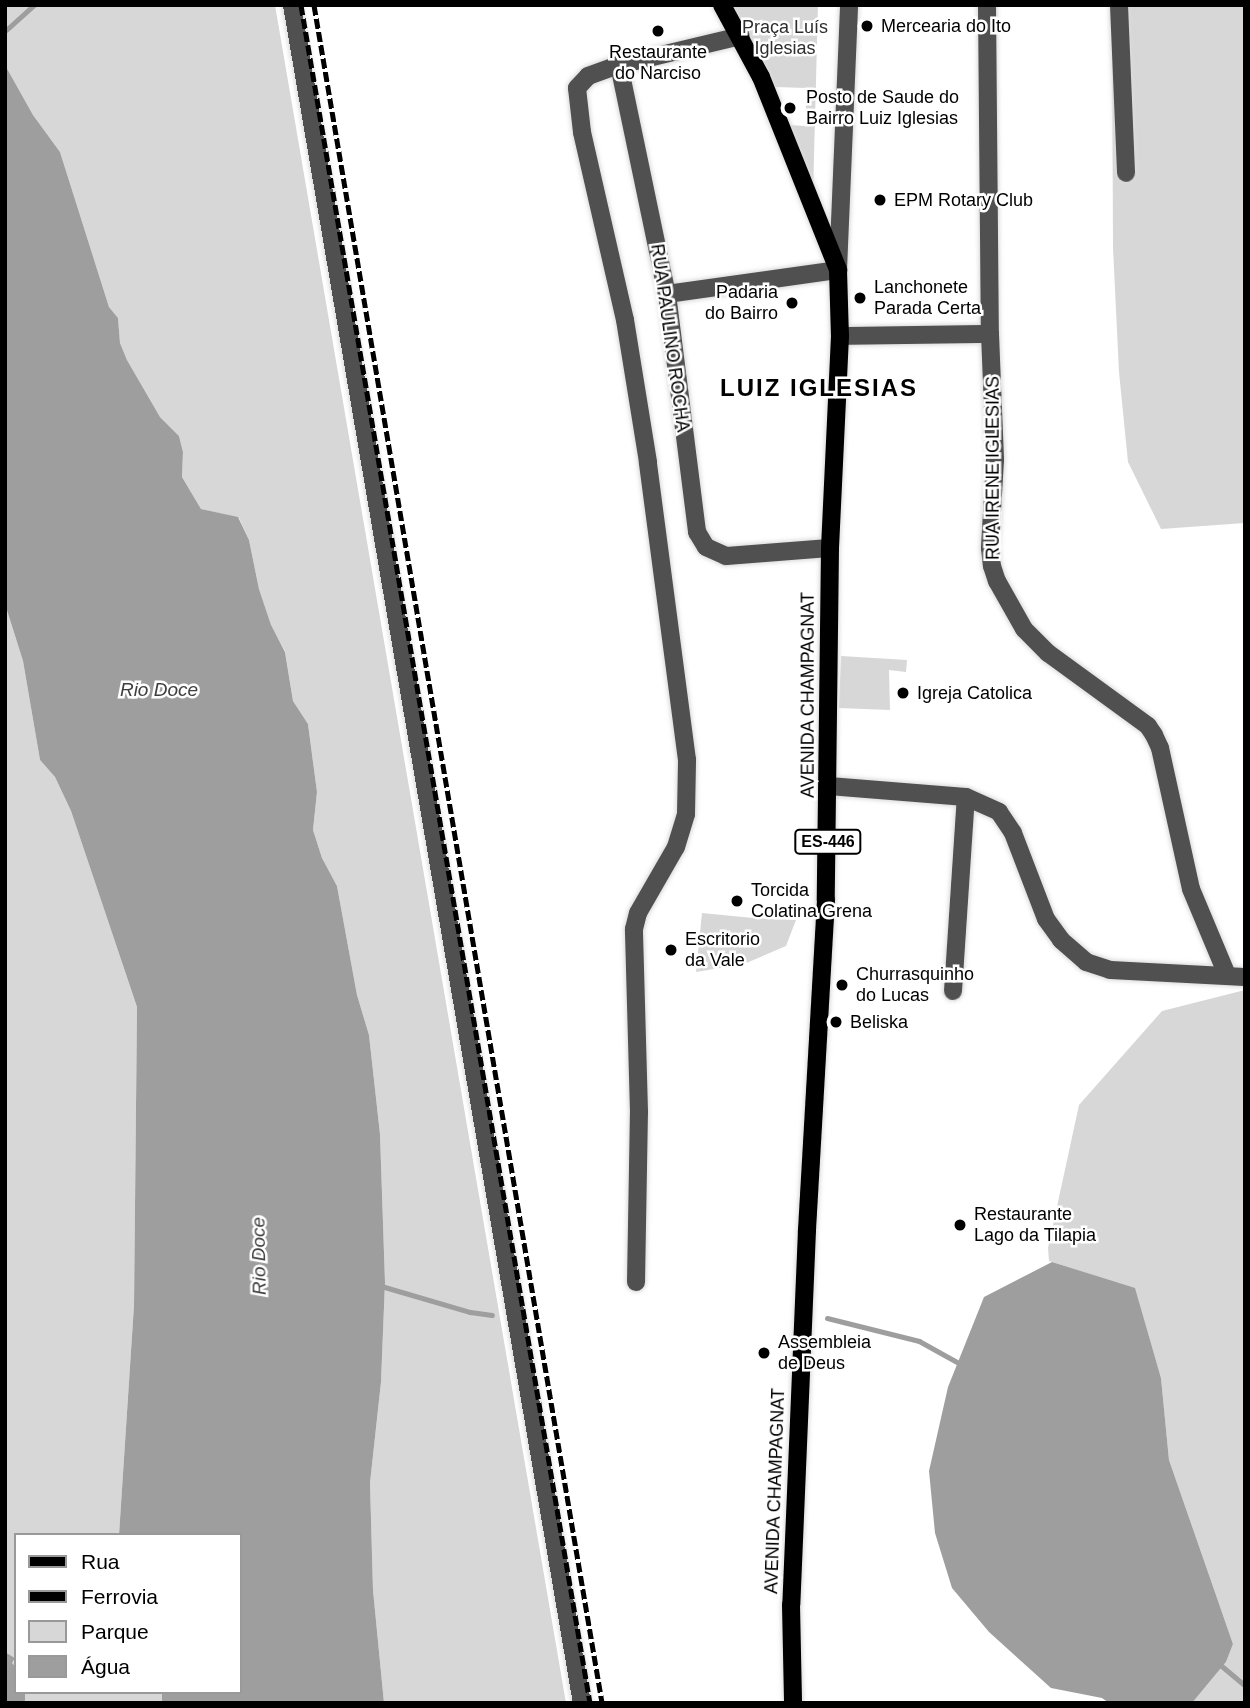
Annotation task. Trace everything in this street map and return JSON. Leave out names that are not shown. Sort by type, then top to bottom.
[{"type":"main road","name":"AVENIDA CHAMPAGNAT","points":[[722,5],[741,36],[791,149],[838,270],[840,336],[830,548],[829,786],[792,1591],[793,1703]]},
{"type":"street","points":[[292,5],[582,1703]]},
{"type":"street","points":[[667,294],[838,270],[849,5]]},
{"type":"street","name":"RUA IRENE IGLESIAS","points":[[987,5],[990,334],[995,460],[990,548],[997,581],[1024,629],[1048,653],[1132,714],[1154,735],[1160,748],[1191,889],[1236,976]]},
{"type":"street","points":[[1119,5],[1126,173]]},
{"type":"street","points":[[635,1282],[639,1112],[634,929],[638,913],[676,847],[686,814],[687,760],[648,462],[625,320],[576,88],[580,82],[620,65],[741,36]]},
{"type":"street","name":"RUA PAULINO ROCHA","points":[[620,65],[667,294],[694,518],[706,547],[726,556],[830,548]]},
{"type":"street","points":[[840,336],[990,334]]},
{"type":"street","points":[[829,786],[965,797],[999,813],[1013,833],[1045,919],[1061,940],[1086,962],[1110,970],[1236,976],[1245,967]]},
{"type":"street","points":[[953,991],[965,797]]},
{"type":"green space","points":[[5,5],[275,5],[566,1703],[384,1703],[373,1590],[370,1483],[381,1382],[385,1282],[380,1134],[369,1035],[357,995],[337,886],[322,858],[313,830],[317,792],[308,724],[293,701],[285,651],[271,626],[259,589],[249,540],[239,518],[201,509],[182,477],[183,452],[179,436],[160,417],[127,360],[120,343],[118,318],[109,307],[60,152],[33,115],[5,65]]},
{"type":"green space","name":"Praça Luís Iglesias","points":[[726,5],[818,5],[813,194],[788,125],[806,126],[806,88],[775,87]]},
{"type":"green space","points":[[1112,5],[1245,5],[1245,523],[1161,529],[1128,462],[1119,372],[1113,248]]},
{"type":"green space","points":[[5,604],[23,661],[40,760],[55,777],[71,811],[137,1007],[134,1305],[119,1533],[14,1533],[14,1657],[5,1652]]},
{"type":"green space","points":[[841,656],[907,660],[906,672],[889,670],[890,710],[839,708]]},
{"type":"green space","points":[[702,913],[796,920],[786,946],[744,964],[696,972]]},
{"type":"green space","points":[[1245,990],[1245,1703],[1192,1703],[1226,1662],[1233,1644],[1169,1460],[1161,1378],[1135,1289],[1049,1261],[1048,1248],[1079,1105],[1162,1011]]},
{"type":"green space","points":[[25,1694],[162,1694],[163,1700],[162,1703],[25,1703]]},
{"type":"water","name":"Rio Doce","points":[[5,65],[33,115],[60,152],[109,307],[118,318],[120,343],[127,360],[160,417],[179,436],[183,452],[182,477],[201,509],[238,517],[249,540],[259,589],[271,625],[285,652],[293,701],[308,724],[317,792],[313,830],[322,858],[337,886],[357,995],[369,1035],[380,1134],[385,1282],[381,1382],[370,1483],[373,1590],[384,1703],[162,1703],[162,1694],[242,1694],[242,1533],[119,1533],[134,1305],[137,1007],[71,811],[55,777],[40,760],[23,661],[5,604]]},
{"type":"water","points":[[1052,1262],[1135,1288],[1161,1378],[1169,1460],[1233,1644],[1226,1662],[1192,1703],[1109,1703],[1102,1698],[1051,1688],[989,1632],[952,1588],[935,1533],[929,1471],[948,1387],[984,1297]]},
{"type":"water","points":[[5,1652],[14,1657],[14,1694],[25,1694],[25,1703],[5,1703]]},
{"type":"waterway","points":[[5,31],[34,5]]},
{"type":"waterway","points":[[381,1286],[470,1312],[492,1315]]},
{"type":"waterway","points":[[827,1318],[919,1341],[964,1366]]},
{"type":"waterway","points":[[1218,1663],[1245,1686]]},
{"type":"railway","points":[[301,5],[590,1703]]},
{"type":"railway","points":[[314,5],[602,1703]]},
{"type":"place","name":"Mercearia do Ito","points":[[867,26]]},
{"type":"place","name":"Restaurante do Narciso","points":[[658,31]]},
{"type":"place","name":"Posto de Saude do Bairro Luiz Iglesias","points":[[790,108]]},
{"type":"place","name":"EPM Rotary Club","points":[[880,200]]},
{"type":"place","name":"Lanchonete Parada Certa","points":[[860,298]]},
{"type":"place","name":"Padaria do Bairro","points":[[792,303]]},
{"type":"place","name":"Igreja Catolica","points":[[903,693]]},
{"type":"place","name":"Torcida Colatina Grena","points":[[737,901]]},
{"type":"place","name":"Escritorio da Vale","points":[[671,950]]},
{"type":"place","name":"Churrasquinho do Lucas","points":[[842,985]]},
{"type":"place","name":"Beliska","points":[[836,1022]]},
{"type":"place","name":"Restaurante Lago da Tilapia","points":[[960,1225]]},
{"type":"place","name":"Assembleia de Deus","points":[[764,1353]]},
{"type":"district","name":"LUIZ IGLESIAS","points":[[819,388]]}]
